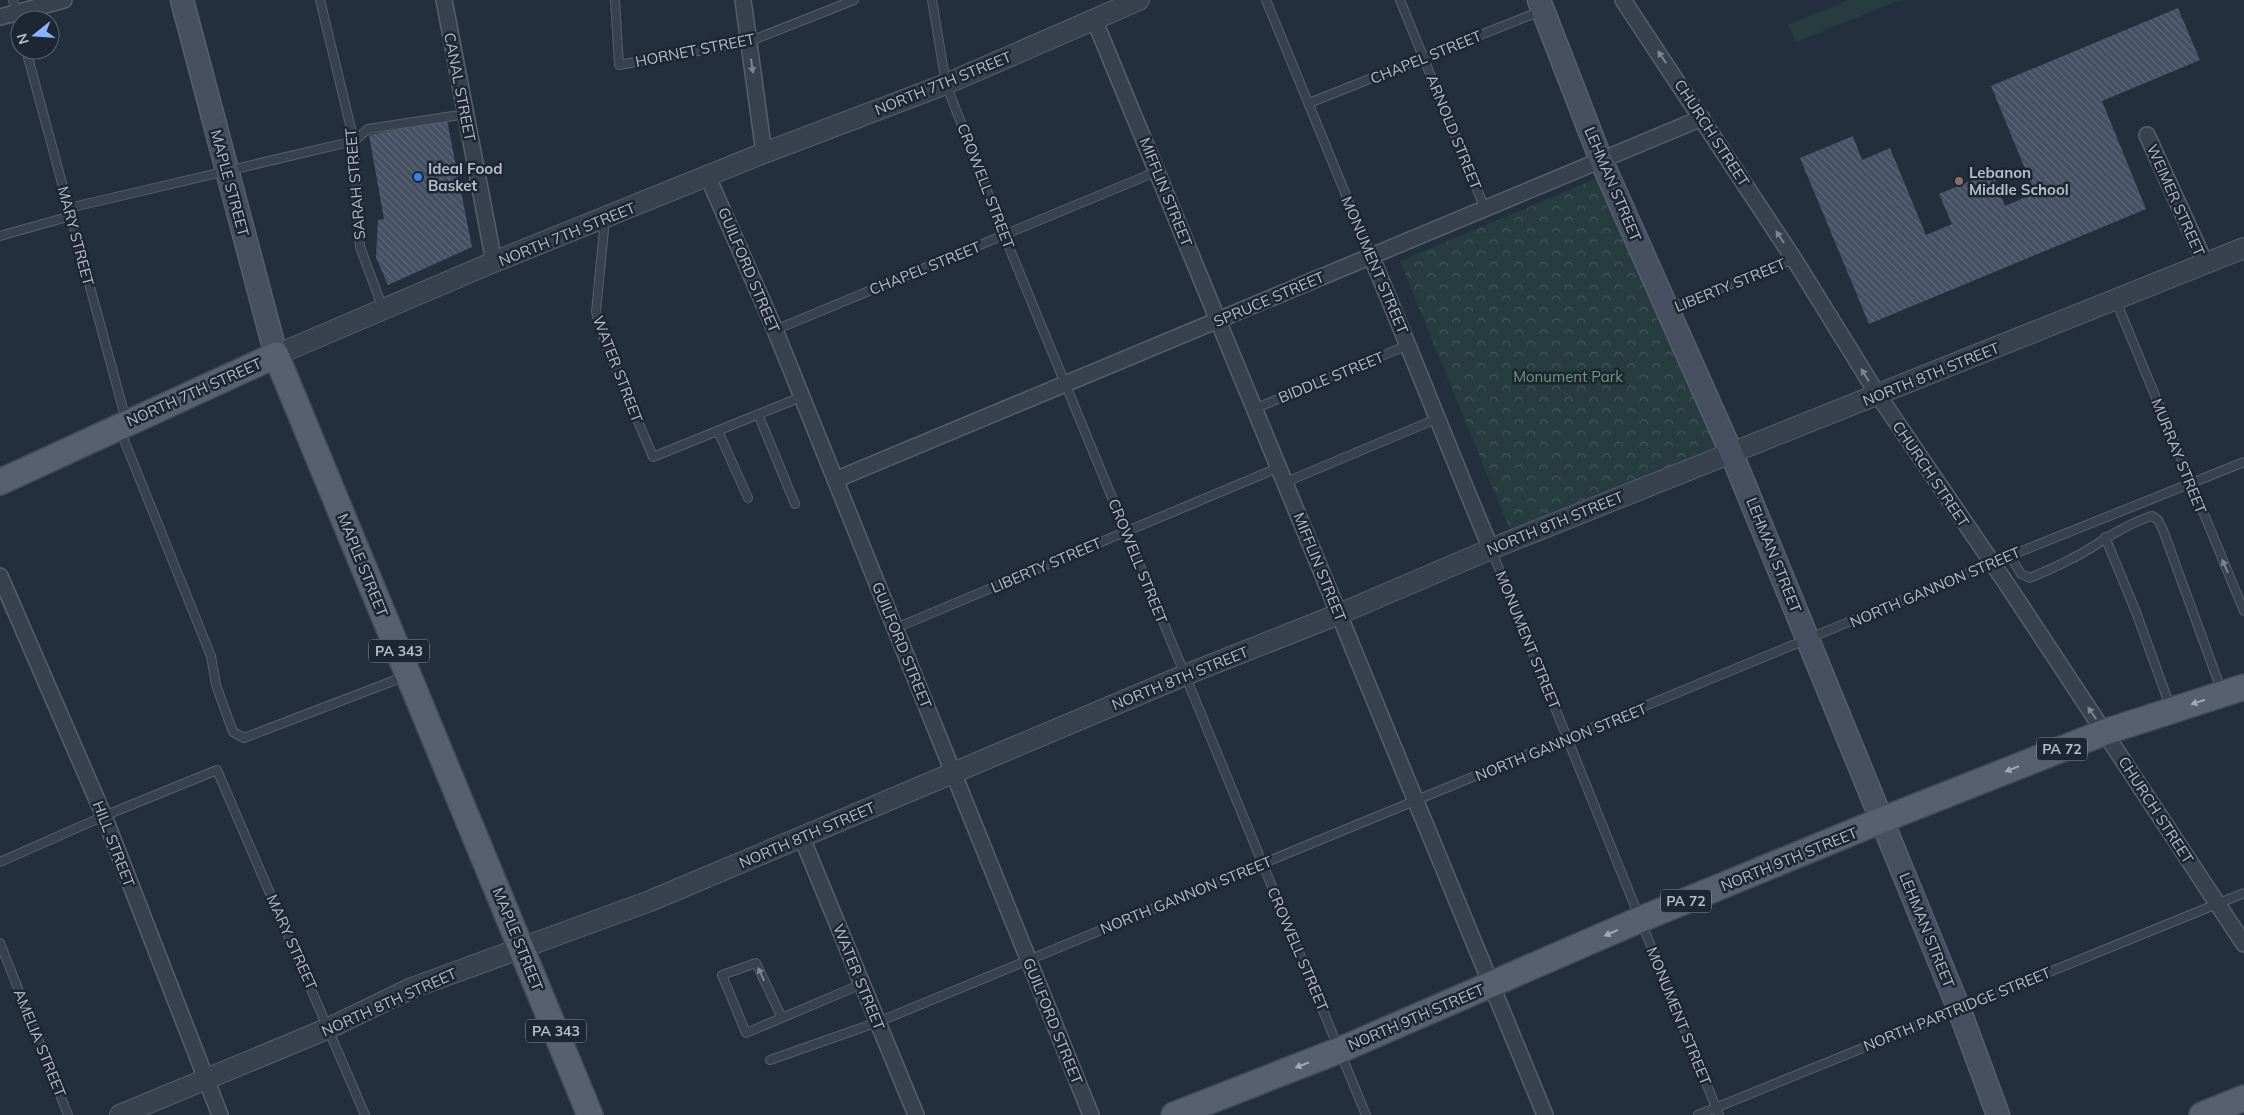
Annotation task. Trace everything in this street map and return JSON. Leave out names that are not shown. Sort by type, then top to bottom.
[{"type":"main road","name":"MAPLE STREET","points":[[182,0],[276,356],[590,1115]]},
{"type":"main road","name":"LEHMAN STREET","points":[[1541,5],[1601,160],[1731,452],[1959,1009],[1998,1115]]},
{"type":"main road","name":"NORTH 7TH STREET","points":[[2,475],[276,356]]},
{"type":"main road","name":"NORTH 9TH STREET","points":[[1174,1115],[1340,1050],[1639,920],[1882,820],[2105,732],[2233,690]]},
{"type":"main road","points":[[2202,1115],[2244,1098]]},
{"type":"street","points":[[28,10],[64,0]]},
{"type":"street","name":"CANAL STREET","points":[[444,0],[494,262]]},
{"type":"street","points":[[743,0],[764,153]]},
{"type":"street","name":"NORTH 7TH STREET","points":[[276,356],[383,308],[494,262],[605,219],[764,153],[946,84],[1139,0]]},
{"type":"street","name":"CHURCH STREET","points":[[1623,0],[1794,259],[1878,395],[2105,732],[2244,944]]},
{"type":"street","name":"MIFFLIN STREET","points":[[1094,19],[1546,1115]]},
{"type":"street","name":"SPRUCE STREET","points":[[835,480],[1702,118]]},
{"type":"street","name":"WEIMER STREET","points":[[2147,135],[2206,265]]},
{"type":"street","name":"GUILFORD STREET","points":[[708,177],[775,330],[896,628],[952,774],[1092,1115]]},
{"type":"street","name":"NORTH 8TH STREET","points":[[120,1115],[330,1028],[412,988],[650,901],[1184,675],[1339,614],[1491,549],[1731,452],[2116,301],[2244,248]]},
{"type":"street","name":"MONUMENT STREET","points":[[1371,256],[1436,419],[1491,549]]},
{"type":"street","name":"HILL STREET","points":[[0,576],[104,816],[220,1115]]},
{"type":"street","name":"WATER STREET","points":[[802,838],[916,1115]]},
{"type":"lane","name":"SARAH STREET","points":[[320,0],[354,141],[360,247],[383,308]]},
{"type":"lane","name":"HORNET STREET","points":[[615,0],[619,64],[748,42],[854,0]]},
{"type":"lane","name":"CROWELL STREET","points":[[932,0],[946,84],[1004,235],[1366,1115]]},
{"type":"lane","name":"MONUMENT STREET","points":[[1266,0],[1371,256]]},
{"type":"lane","name":"ARNOLD STREET","points":[[1400,0],[1485,209]]},
{"type":"lane","name":"CHAPEL STREET","points":[[1309,103],[1424,57],[1541,5]]},
{"type":"lane","name":"MARY STREET","points":[[29,60],[69,208],[122,424],[211,656],[216,685],[233,732],[244,738],[408,675]]},
{"type":"lane","points":[[69,208],[226,169],[354,141],[368,129],[466,114]]},
{"type":"lane","name":"CHAPEL STREET","points":[[775,330],[1158,171]]},
{"type":"lane","points":[[0,236],[71,216]]},
{"type":"lane","name":"WATER STREET","points":[[605,219],[596,312],[606,345],[653,457],[718,431]]},
{"type":"lane","name":"LIBERTY STREET","points":[[1667,310],[1794,259]]},
{"type":"lane","name":"MURRAY STREET","points":[[2116,301],[2244,611]]},
{"type":"lane","name":"BIDDLE STREET","points":[[1254,409],[1408,345]]},
{"type":"lane","points":[[748,498],[718,431],[801,397]]},
{"type":"lane","points":[[758,414],[795,504]]},
{"type":"lane","points":[[1286,482],[1436,419]]},
{"type":"lane","name":"NORTH GANNON STREET","points":[[770,1060],[878,1022],[1569,739],[1992,563],[2244,462]]},
{"type":"lane","name":"LIBERTY STREET","points":[[896,628],[1280,467]]},
{"type":"lane","points":[[2010,556],[2022,574],[2030,578],[2067,561],[2105,537],[2152,516],[2158,520],[2233,690]]},
{"type":"lane","points":[[2105,537],[2136,612],[2171,710]]},
{"type":"lane","name":"MONUMENT STREET","points":[[1491,549],[1569,739],[1639,920],[1718,1111]]},
{"type":"lane","name":"MARY STREET","points":[[104,816],[217,770],[330,1028],[365,1115]]},
{"type":"lane","points":[[0,862],[104,816]]},
{"type":"lane","name":"NORTH PARTRIDGE STREET","points":[[1698,1115],[1718,1111],[1959,1009],[2244,893]]},
{"type":"lane","name":"AMELIA STREET","points":[[0,943],[68,1115]]},
{"type":"lane","points":[[782,1018],[756,963],[722,976],[746,1033],[782,1018],[862,984]]},
{"type":"green space","points":[[1849,0],[1900,0],[1796,42],[1788,25]]},
{"type":"green space","name":"Monument Park","points":[[1605,175],[1721,447],[1511,533],[1400,261]]},
{"type":"building","name":"Lebanon Middle School","points":[[2178,8],[2200,60],[2102,101],[2146,209],[1869,324],[1800,158],[1853,136],[1862,160],[1890,148],[1926,235],[1952,224],[1939,194],[1992,172],[2005,206],[2035,193],[1991,86]]},
{"type":"building","name":"Ideal Food Basket","points":[[447,120],[472,247],[388,285],[376,258],[378,220],[384,219],[369,135]]},
{"type":"place","name":"Ideal Food Basket","points":[[418,177]]},
{"type":"place","name":"Lebanon Middle School","points":[[1959,181]]}]
